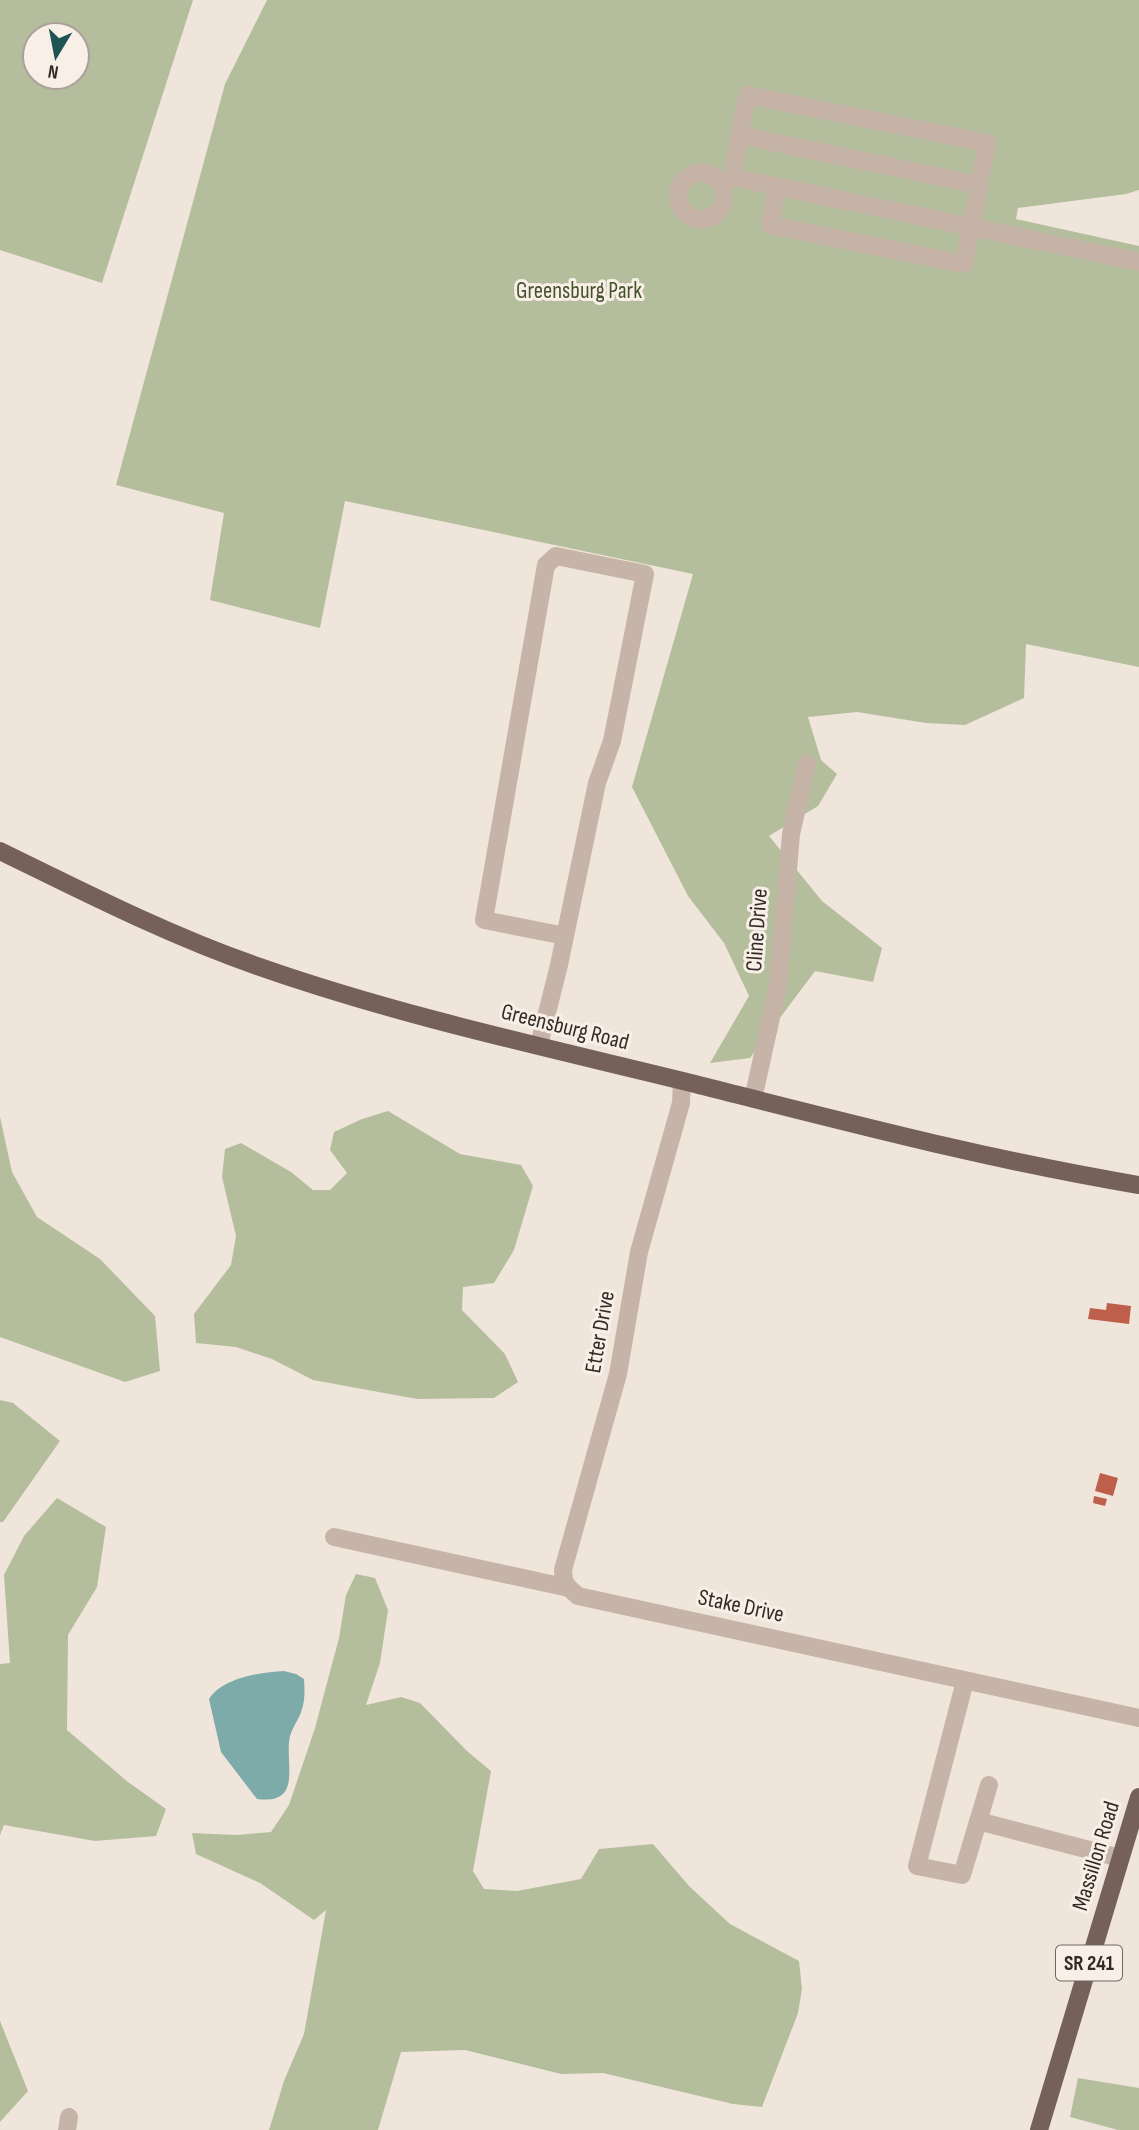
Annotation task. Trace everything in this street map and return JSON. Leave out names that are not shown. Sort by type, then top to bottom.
[{"type":"main road","name":"Greensburg Road","points":[[0,851],[127,912],[255,965],[309,983],[753,1099],[976,1153],[1139,1185]]},
{"type":"main road","name":"Massillon Road","points":[[1039,2130],[1139,1797]]},
{"type":"street","points":[[777,186],[770,225],[964,264],[972,227],[987,144],[747,95],[726,180],[777,186],[972,227],[1139,262]]},
{"type":"street","points":[[739,135],[979,185]]},
{"type":"street","points":[[539,1045],[565,936],[597,783],[612,741],[645,574],[556,555],[546,565],[484,920],[565,936]]},
{"type":"street","name":"Cline Drive","points":[[753,1099],[778,986],[791,834],[807,764]]},
{"type":"street","name":"Etter Drive","points":[[569,1588],[564,1581],[563,1570],[618,1374],[639,1252],[681,1103],[682,1081]]},
{"type":"street","name":"Stake Drive","points":[[334,1537],[569,1588],[578,1596],[1139,1718]]},
{"type":"street","points":[[965,1681],[917,1866],[962,1875],[989,1785]]},
{"type":"street","points":[[978,1821],[1120,1858]]},
{"type":"green space","points":[[0,0],[193,0],[102,283],[0,250]]},
{"type":"green space","name":"Greensburg Park","points":[[267,0],[1139,0],[1139,190],[1018,208],[1016,219],[1139,246],[1139,667],[1026,644],[1024,698],[965,725],[926,723],[857,712],[808,717],[821,760],[837,774],[818,806],[769,836],[822,901],[882,948],[873,982],[815,971],[750,1058],[710,1063],[749,996],[724,943],[688,896],[632,787],[693,574],[345,501],[320,628],[210,600],[224,513],[116,485],[225,84]]},
{"type":"green space","points":[[388,1111],[460,1154],[521,1165],[533,1186],[514,1250],[494,1283],[463,1287],[462,1310],[505,1354],[518,1382],[494,1398],[417,1399],[313,1380],[272,1359],[236,1347],[196,1343],[194,1314],[231,1265],[236,1236],[222,1177],[225,1149],[241,1143],[291,1172],[313,1190],[330,1190],[347,1173],[330,1150],[334,1132]]},
{"type":"green space","points":[[0,1117],[12,1172],[37,1217],[100,1259],[155,1316],[160,1371],[125,1382],[0,1337]]},
{"type":"green space","points":[[0,1400],[13,1403],[60,1441],[3,1522],[0,1522]]},
{"type":"green space","points":[[57,1498],[106,1527],[97,1587],[68,1635],[67,1730],[128,1782],[166,1809],[156,1836],[95,1841],[4,1825],[0,1835],[0,1664],[10,1663],[4,1575],[24,1536]]},
{"type":"green space","points":[[356,1574],[375,1578],[388,1610],[380,1663],[366,1705],[401,1697],[420,1703],[467,1751],[491,1771],[473,1871],[484,1889],[517,1891],[581,1879],[599,1849],[653,1844],[689,1886],[730,1924],[799,1961],[802,1989],[798,2013],[762,2107],[733,2104],[603,2073],[561,2074],[465,2050],[401,2052],[378,2130],[269,2130],[284,2081],[304,2034],[326,1910],[314,1920],[260,1883],[196,1854],[192,1833],[237,1835],[271,1832],[289,1805],[315,1728],[339,1638],[346,1595]]},
{"type":"green space","points":[[0,2021],[28,2091],[0,2122]]},
{"type":"green space","points":[[1078,2078],[1139,2088],[1139,2130],[1118,2130],[1070,2117]]},
{"type":"water","points":[[284,1671],[304,1679],[302,1708],[290,1736],[289,1780],[287,1789],[281,1795],[272,1799],[257,1799],[221,1752],[209,1699],[232,1681]]},
{"type":"building","points":[[1107,1303],[1131,1306],[1129,1324],[1088,1319],[1090,1308],[1106,1310]]},
{"type":"building","points":[[1100,1473],[1118,1478],[1113,1496],[1095,1491]]},
{"type":"building","points":[[1094,1496],[1107,1499],[1105,1506],[1093,1503]]}]
